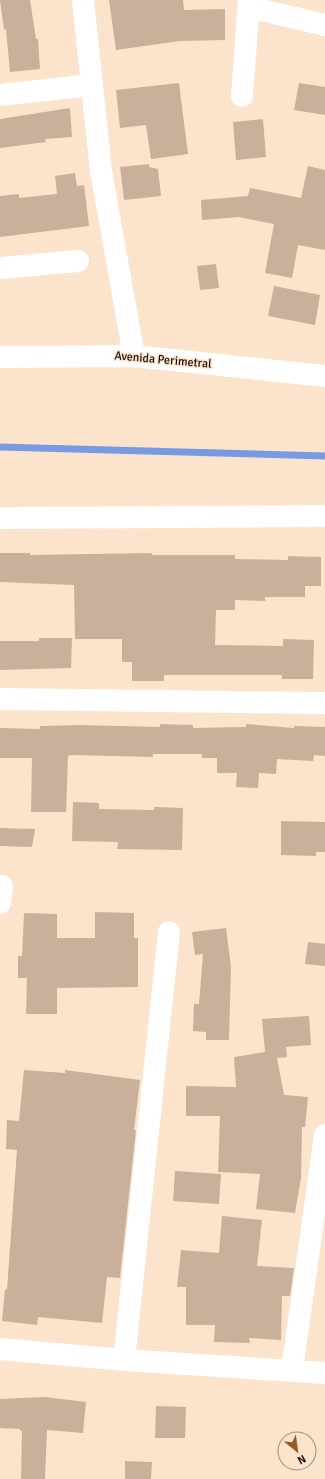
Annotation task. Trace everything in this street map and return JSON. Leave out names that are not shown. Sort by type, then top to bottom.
[{"type":"street","points":[[83,0],[101,171],[134,356]]},
{"type":"street","points":[[242,96],[249,3],[325,25]]},
{"type":"street","points":[[0,94],[92,85]]},
{"type":"street","points":[[0,268],[78,261]]},
{"type":"street","name":"Avenida Perimetral","points":[[0,357],[134,356],[325,376]]},
{"type":"street","points":[[0,518],[325,516]]},
{"type":"street","points":[[0,699],[325,703]]},
{"type":"street","points":[[0,886],[2,886],[0,903]]},
{"type":"street","points":[[124,1360],[169,932]]},
{"type":"street","points":[[292,1370],[325,1135]]},
{"type":"street","points":[[0,1349],[124,1360],[325,1373]]},
{"type":"building","points":[[0,0],[30,0],[36,39],[38,39],[40,69],[10,72],[6,29],[4,30]]},
{"type":"building","points":[[109,0],[183,0],[184,10],[225,9],[225,40],[180,41],[116,50]]},
{"type":"building","points":[[179,83],[188,154],[151,159],[146,125],[120,128],[116,90]]},
{"type":"building","points":[[299,83],[325,87],[325,115],[294,110]]},
{"type":"building","points":[[70,108],[72,137],[45,139],[46,142],[0,148],[0,119]]},
{"type":"building","points":[[263,119],[266,157],[236,160],[233,122]]},
{"type":"building","points":[[149,164],[149,167],[158,169],[161,196],[124,200],[120,167]]},
{"type":"building","points":[[308,166],[325,170],[325,250],[298,245],[292,278],[265,273],[274,224],[239,217],[202,220],[201,200],[248,196],[250,188],[301,198]]},
{"type":"building","points":[[75,173],[77,186],[84,185],[89,226],[0,237],[0,196],[19,194],[19,198],[57,194],[55,176]]},
{"type":"building","points":[[216,264],[219,288],[200,290],[197,266]]},
{"type":"building","points":[[274,286],[320,295],[315,325],[268,316]]},
{"type":"building","points":[[0,553],[30,553],[30,555],[152,553],[152,555],[235,555],[235,559],[288,560],[288,556],[321,557],[321,586],[305,586],[305,597],[265,597],[265,601],[235,600],[235,610],[216,610],[215,645],[283,646],[283,639],[314,640],[313,679],[282,679],[282,675],[164,675],[164,681],[132,681],[132,662],[122,662],[122,639],[75,639],[74,585],[0,582]]},
{"type":"building","points":[[39,638],[72,638],[71,668],[0,670],[0,641],[39,641]]},
{"type":"building","points":[[160,724],[193,725],[193,728],[246,727],[246,724],[294,728],[294,726],[325,727],[325,756],[314,755],[313,761],[277,759],[276,774],[259,773],[258,788],[236,787],[237,773],[217,773],[217,758],[202,758],[202,754],[153,754],[153,757],[72,755],[68,756],[66,812],[31,812],[32,758],[0,758],[0,728],[40,729],[40,726],[81,725],[160,727]]},
{"type":"building","points":[[73,802],[99,803],[99,809],[154,810],[154,807],[183,808],[182,850],[117,849],[118,842],[72,841]]},
{"type":"building","points":[[281,821],[325,822],[325,852],[316,852],[316,856],[281,855]]},
{"type":"building","points":[[0,828],[35,829],[32,847],[0,846]]},
{"type":"building","points":[[95,912],[134,913],[134,938],[138,938],[138,987],[57,988],[57,1014],[26,1014],[27,978],[18,978],[18,956],[22,956],[24,913],[57,914],[57,938],[95,938]]},
{"type":"building","points":[[226,928],[231,967],[229,1040],[206,1040],[206,1032],[193,1031],[194,1004],[199,1004],[203,954],[195,955],[192,932]]},
{"type":"building","points":[[308,942],[325,944],[325,966],[305,964]]},
{"type":"building","points":[[309,1016],[311,1045],[286,1047],[287,1057],[277,1058],[284,1095],[308,1097],[305,1127],[302,1127],[301,1178],[295,1213],[256,1209],[260,1174],[218,1172],[220,1116],[186,1116],[186,1086],[236,1087],[234,1057],[265,1052],[262,1019]]},
{"type":"building","points":[[24,1070],[65,1073],[65,1070],[140,1080],[120,1278],[107,1277],[102,1323],[38,1317],[37,1325],[2,1321],[5,1289],[7,1290],[17,1150],[6,1149],[7,1120],[19,1121]]},
{"type":"building","points":[[175,1171],[221,1174],[219,1204],[173,1201]]},
{"type":"building","points":[[222,1216],[262,1220],[257,1266],[294,1268],[290,1296],[282,1296],[281,1340],[249,1338],[250,1343],[214,1342],[215,1325],[186,1325],[186,1287],[177,1287],[181,1250],[219,1253]]},
{"type":"building","points":[[45,1397],[86,1402],[83,1433],[47,1430],[45,1479],[21,1479],[22,1431],[20,1431],[20,1429],[0,1428],[0,1399]]},
{"type":"building","points":[[156,1406],[186,1407],[185,1438],[155,1438]]},
{"type":"building","points":[[125,1461],[152,1462],[151,1479],[125,1479]]},
{"type":"waterway","points":[[0,447],[325,456]]}]
